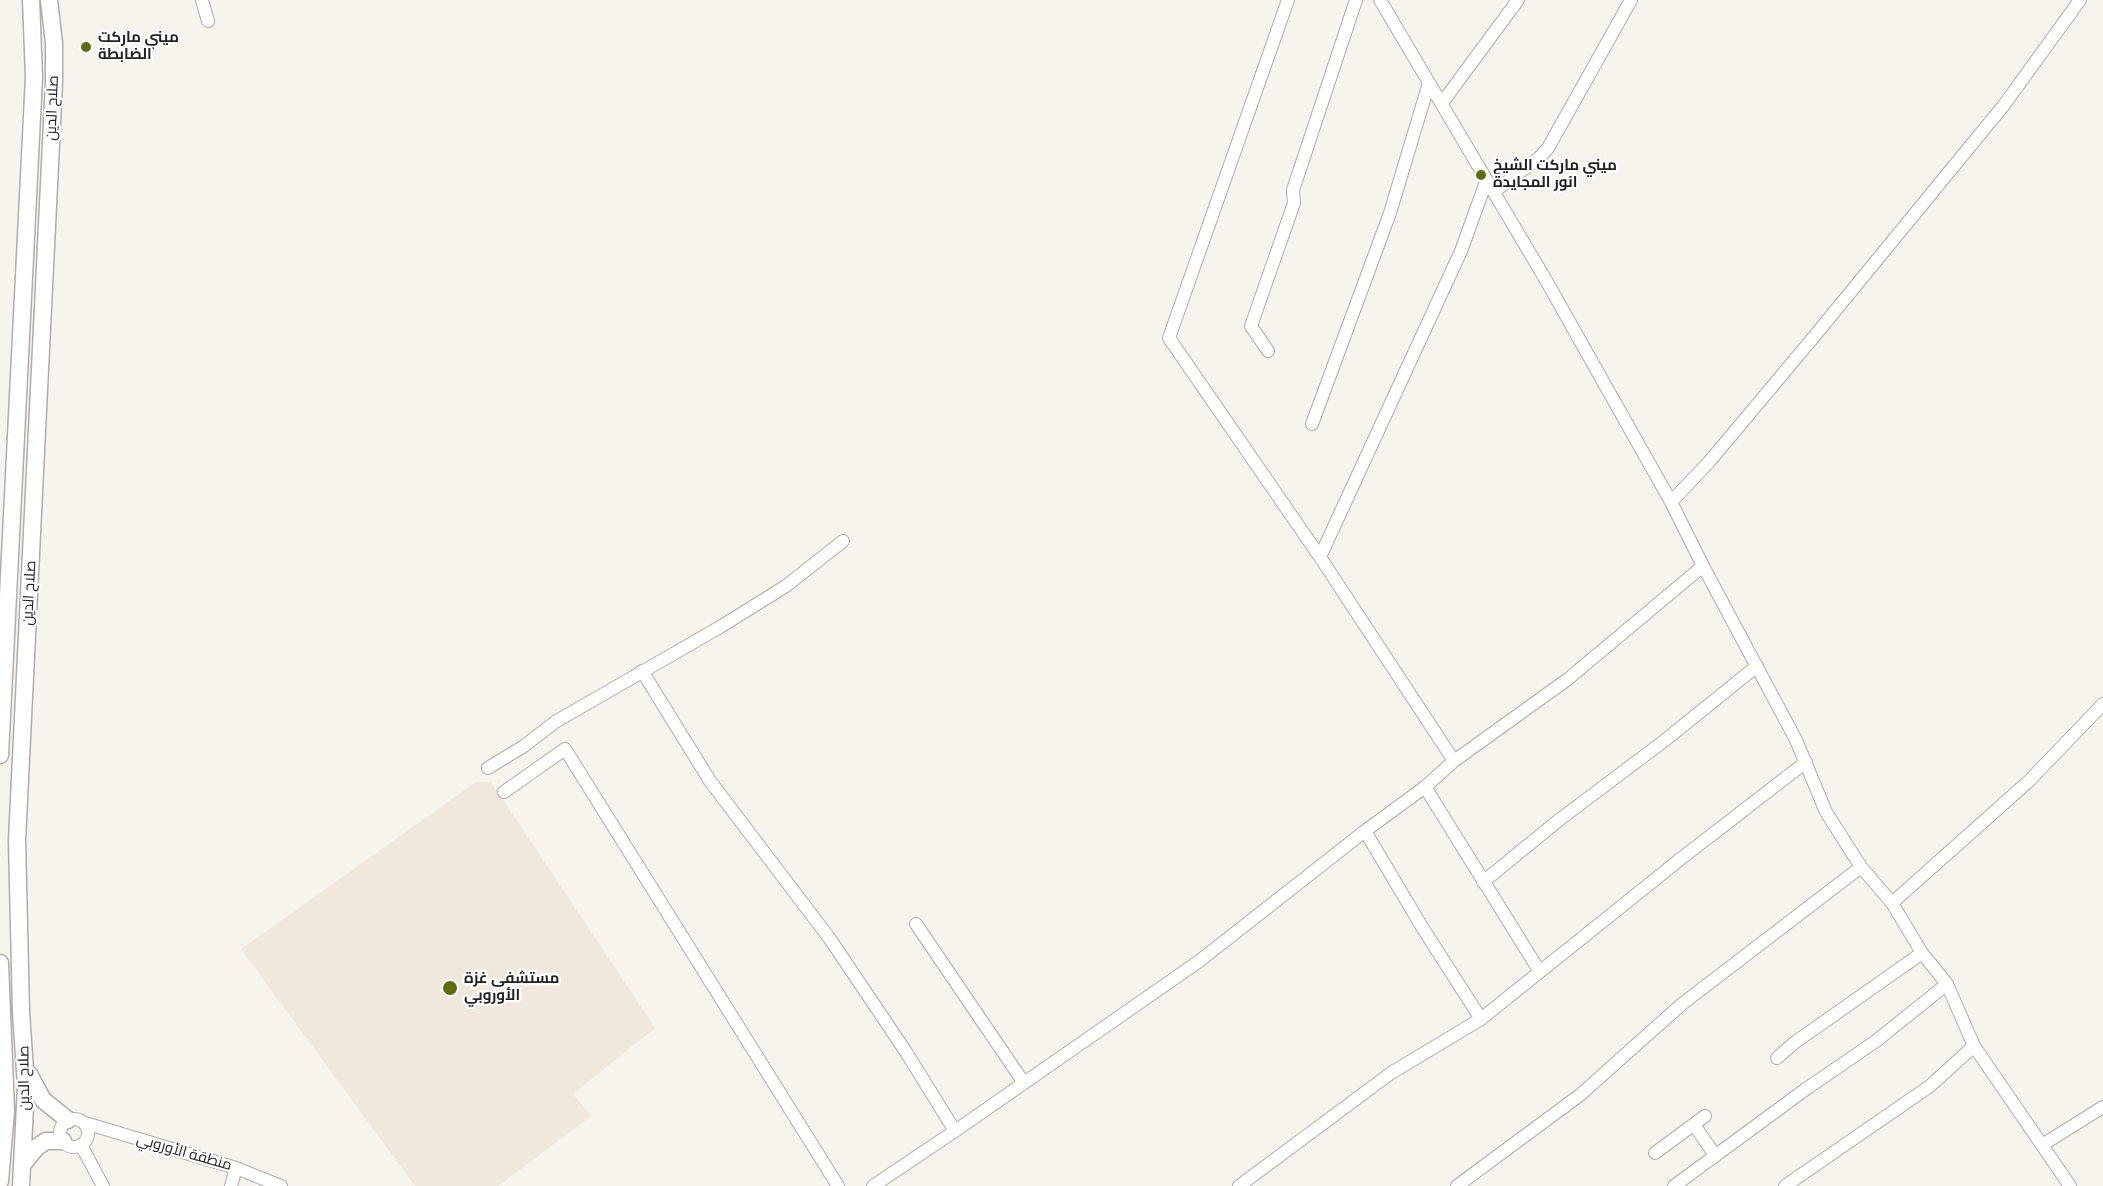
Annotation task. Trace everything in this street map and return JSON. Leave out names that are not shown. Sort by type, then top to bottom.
[{"type":"highway","name":"صلاح الدين","points":[[0,755],[34,77],[31,0]]},
{"type":"highway","name":"صلاح الدين","points":[[21,1186],[26,1068],[21,1012],[18,840],[54,82],[54,43],[49,0]]},
{"type":"highway","points":[[11,523],[15,532],[21,534],[33,530]]},
{"type":"highway","name":"صلاح الدين","points":[[0,963],[6,1111],[0,1181]]},
{"type":"highway","points":[[26,1068],[43,1100],[68,1120]]},
{"type":"highway","points":[[23,1164],[37,1148],[46,1142],[63,1141]]},
{"type":"street","points":[[202,0],[208,21]]},
{"type":"street","points":[[1288,0],[1169,338],[1320,557],[1454,761]]},
{"type":"street","points":[[1268,351],[1251,326],[1294,203],[1293,190],[1356,0]]},
{"type":"street","points":[[1380,0],[1547,282],[1671,502],[1796,740],[1826,812],[1861,867],[1892,903],[1922,953],[1947,984],[1974,1046],[2070,1186]]},
{"type":"street","points":[[1442,103],[1518,0]]},
{"type":"street","points":[[1486,182],[1499,188],[1539,158],[1548,148],[1631,0]]},
{"type":"street","points":[[1671,502],[1709,462],[2004,105],[2080,0]]},
{"type":"street","points":[[1312,424],[1390,213],[1429,83]]},
{"type":"street","points":[[1320,557],[1461,251],[1486,182]]},
{"type":"street","points":[[488,768],[524,746],[555,722],[720,627],[786,586],[843,541]]},
{"type":"street","points":[[873,1186],[1198,962],[1425,787],[1454,761],[1568,679],[1703,566]]},
{"type":"street","points":[[1483,882],[1757,666]]},
{"type":"street","points":[[642,671],[710,781],[830,939],[906,1052],[955,1131]]},
{"type":"street","points":[[1892,903],[2029,781],[2103,704]]},
{"type":"street","points":[[504,792],[565,749],[838,1186]]},
{"type":"street","points":[[1239,1186],[1391,1073],[1481,1019],[1806,762]]},
{"type":"street","points":[[1425,787],[1540,972]]},
{"type":"street","points":[[1365,831],[1422,927],[1481,1019]]},
{"type":"street","points":[[1457,1186],[1580,1095],[1682,1004],[1861,867]]},
{"type":"street","points":[[916,924],[1024,1083]]},
{"type":"street","points":[[1777,1058],[1794,1043],[1922,953]]},
{"type":"street","points":[[1674,1186],[1876,1041],[1947,984]]},
{"type":"street","points":[[1785,1186],[1930,1086],[1974,1046]]},
{"type":"street","points":[[2042,1145],[2103,1107]]},
{"type":"street","points":[[1655,1153],[1706,1116]]},
{"type":"street","points":[[77,1119],[85,1123],[88,1136],[81,1145],[70,1146],[63,1141],[60,1132],[64,1123],[77,1119]]},
{"type":"street","name":"منطقة الأوروبي","points":[[85,1123],[236,1168],[281,1186]]},
{"type":"street","points":[[1694,1125],[1715,1155]]},
{"type":"street","points":[[81,1145],[103,1186]]},
{"type":"street","points":[[231,1186],[236,1168]]},
{"type":"shaded area","name":"مستشفى غزة الأوروبي","points":[[476,782],[491,782],[655,1028],[573,1094],[591,1116],[498,1186],[415,1186],[241,949]]},
{"type":"place","name":"ميني ماركت الضابطة","points":[[86,47]]},
{"type":"place","name":"ميني ماركت الشيخ انور المجايدة","points":[[1481,175]]},
{"type":"place","name":"مستشفى غزة الأوروبي","points":[[450,988]]}]
